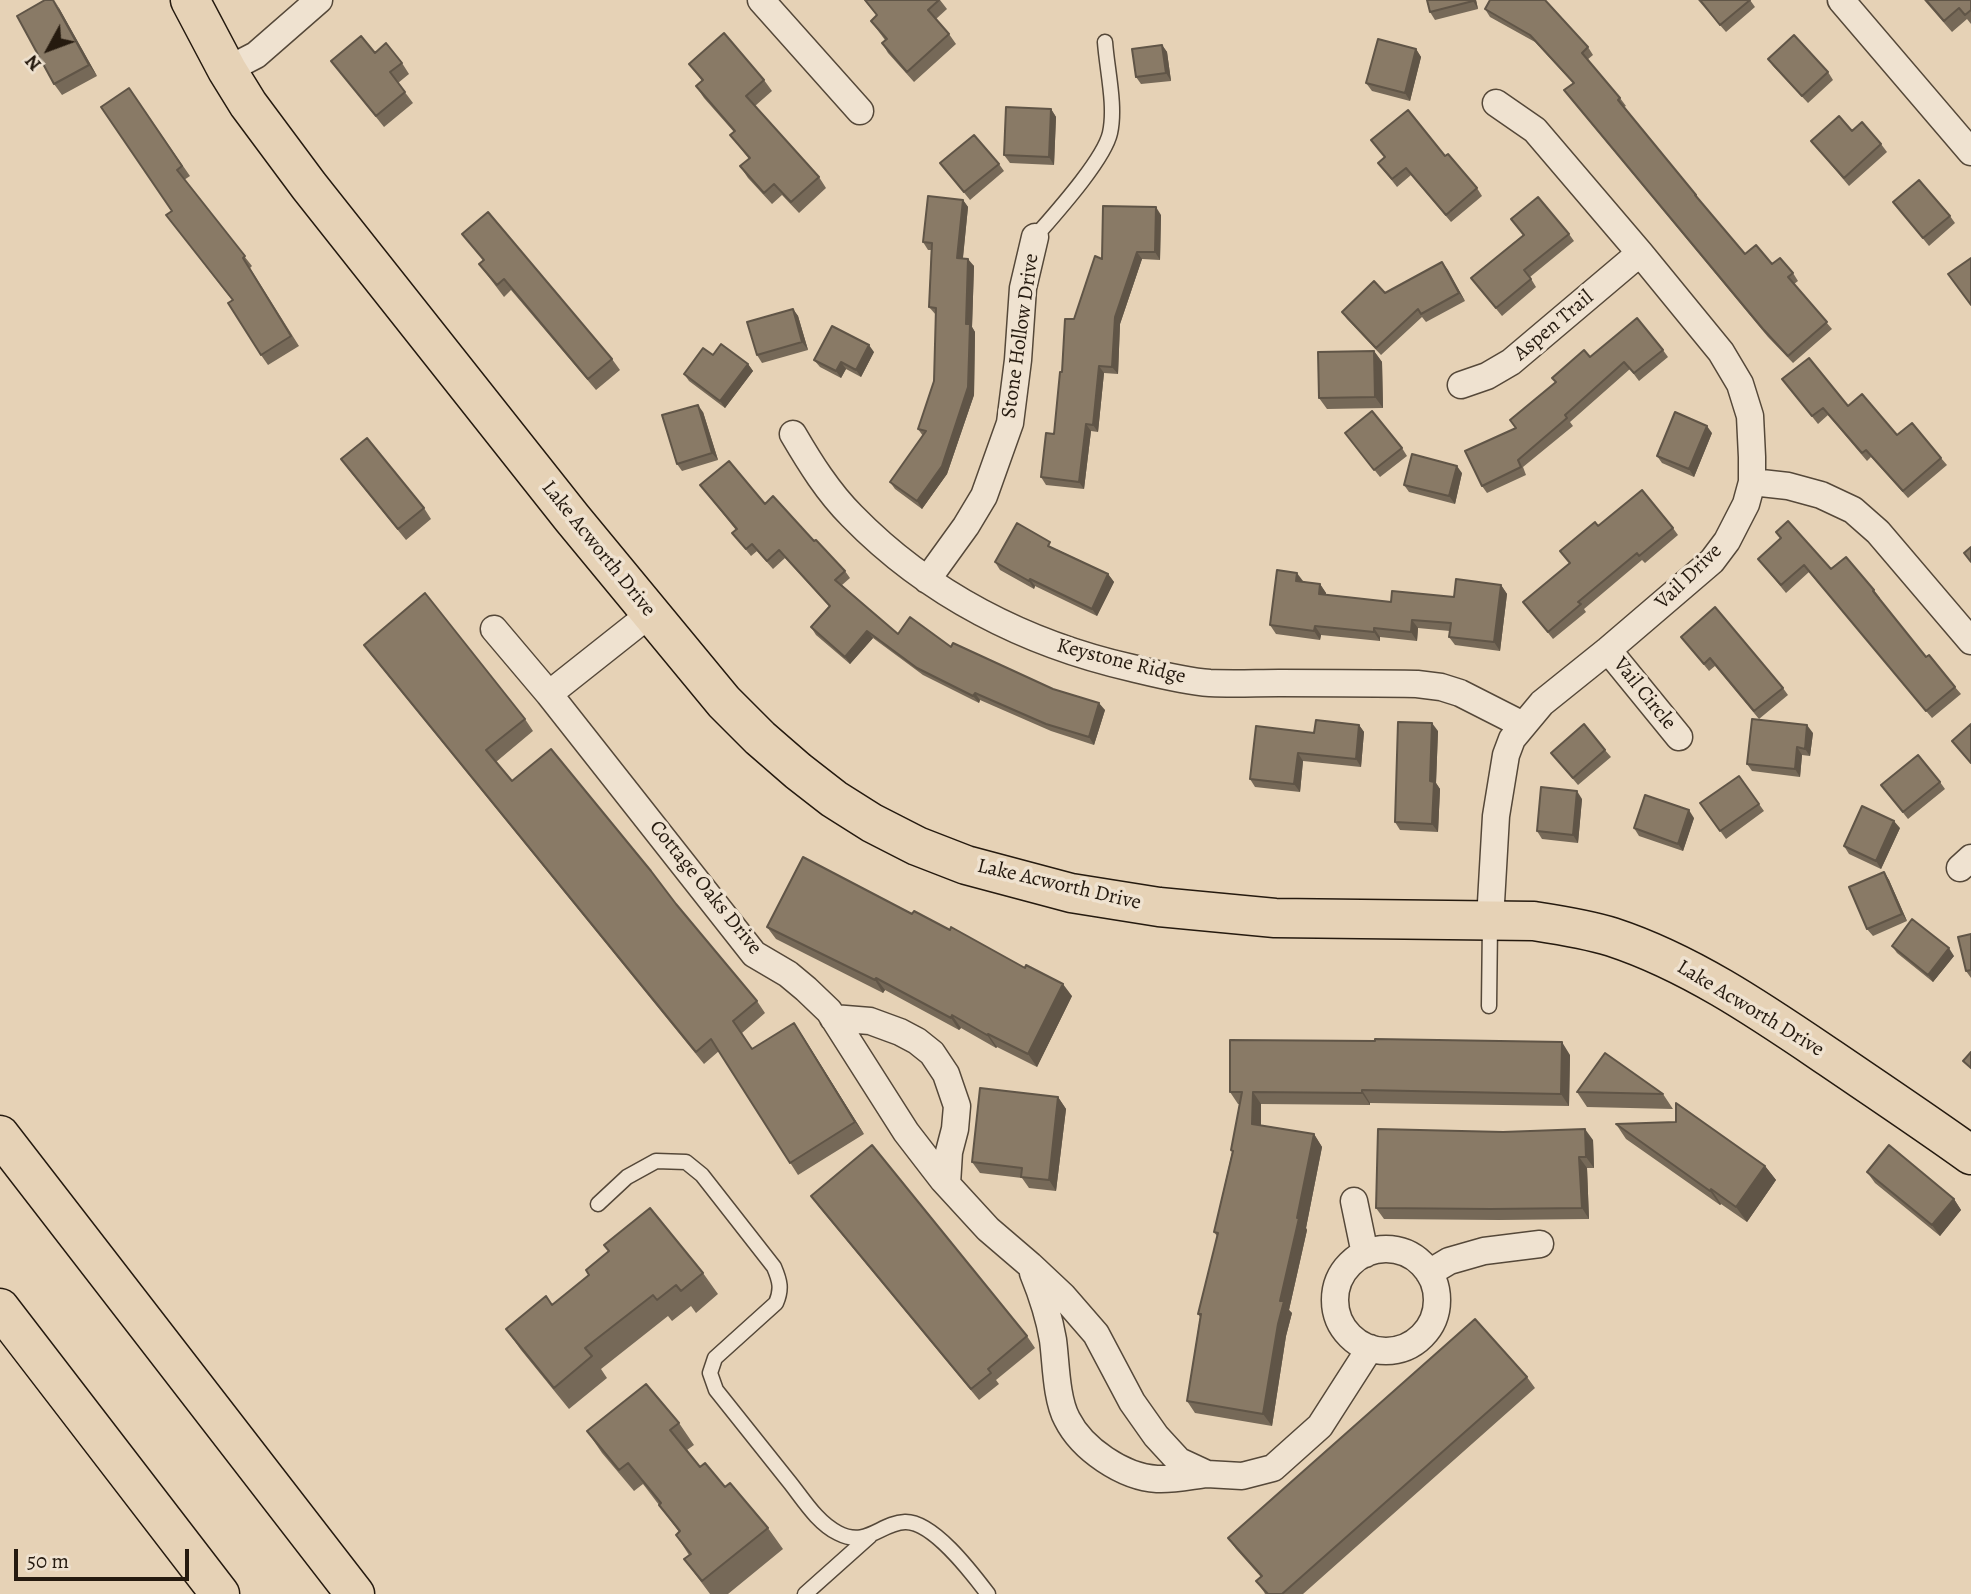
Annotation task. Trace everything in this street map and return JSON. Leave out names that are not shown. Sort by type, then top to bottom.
[{"type":"main road","name":"Lake Acworth Drive","points":[[190,0],[248,104],[309,186],[650,614],[724,702],[760,738],[834,799],[872,823],[918,846],[966,865],[1071,893],[1159,907],[1275,918],[1534,921],[1610,936],[1671,961],[1726,990],[1971,1155]]},
{"type":"main road","points":[[0,1135],[355,1594]]},
{"type":"main road","points":[[0,1308],[220,1594]]},
{"type":"street","points":[[227,70],[256,55],[319,0]]},
{"type":"street","points":[[761,0],[860,111]]},
{"type":"street","points":[[1841,0],[1971,152]]},
{"type":"street","name":"Vail Drive","points":[[1490,920],[1496,816],[1506,755],[1513,739],[1542,704],[1712,561],[1727,541],[1746,504],[1752,482],[1750,416],[1740,384],[1721,352],[1535,130],[1496,103]]},
{"type":"street","name":"Stone Hollow Drive","points":[[927,580],[984,496],[1010,423],[1023,288],[1035,237]]},
{"type":"street","name":"Aspen Trail","points":[[1461,385],[1487,376],[1511,362],[1640,253]]},
{"type":"street","name":"Keystone Ridge","points":[[793,435],[819,477],[851,515],[901,561],[993,620],[1045,643],[1160,675],[1210,682],[1417,684],[1441,687],[1460,693],[1523,725]]},
{"type":"street","points":[[1752,482],[1788,485],[1821,495],[1853,510],[1878,531],[1971,641]]},
{"type":"street","points":[[550,694],[650,614]]},
{"type":"street","name":"Cottage Oaks Drive","points":[[494,629],[550,694],[754,954],[788,974],[829,1011],[906,1132],[947,1184],[988,1229],[1063,1296],[1096,1334],[1132,1402],[1156,1436],[1179,1461],[1207,1474]]},
{"type":"street","name":"Vail Circle","points":[[1608,650],[1679,737]]},
{"type":"street","points":[[833,1018],[870,1021],[909,1036],[932,1053],[946,1074],[957,1106],[947,1184]]},
{"type":"street","points":[[1354,1200],[1365,1254]]},
{"type":"street","points":[[1429,1273],[1448,1261],[1484,1251],[1540,1244]]},
{"type":"street","points":[[1385,1249],[1405,1253],[1421,1262],[1429,1273],[1437,1303],[1433,1321],[1418,1340],[1406,1347],[1384,1351],[1370,1349],[1351,1338],[1338,1320],[1334,1296],[1336,1287],[1347,1267],[1359,1256],[1385,1249]]},
{"type":"street","name":"Cottage Oaks Drive","points":[[1031,1265],[1048,1312],[1058,1387],[1066,1418],[1086,1445],[1107,1461],[1132,1473],[1156,1479],[1207,1474],[1242,1476],[1273,1468],[1320,1426],[1370,1349]]},
{"type":"lane","points":[[1035,237],[1080,183],[1102,152],[1110,135],[1112,115],[1105,42]]},
{"type":"lane","points":[[1489,1006],[1490,920]]},
{"type":"lane","points":[[598,1204],[626,1177],[656,1161],[686,1162],[702,1175],[775,1267],[781,1292],[776,1303],[715,1358],[710,1373],[716,1390],[817,1517],[839,1534],[856,1538],[870,1536]]},
{"type":"lane","points":[[805,1594],[870,1536],[894,1524],[907,1522],[935,1535],[988,1594]]},
{"type":"building","points":[[45,0],[53,0],[89,65],[54,84],[17,16]]},
{"type":"building","points":[[865,0],[939,0],[928,10],[949,34],[907,72],[882,43],[887,39],[871,21],[877,15]]},
{"type":"building","points":[[1427,0],[1473,0],[1473,1],[1430,12]]},
{"type":"building","points":[[1490,0],[1545,0],[1588,47],[1582,53],[1745,254],[1756,245],[1772,264],[1780,258],[1793,273],[1788,277],[1827,322],[1788,356],[1564,90],[1574,83],[1530,35],[1485,9]]},
{"type":"building","points":[[1700,0],[1750,0],[1720,25]]},
{"type":"building","points":[[1926,0],[1971,0],[1971,10],[1965,15],[1959,8],[1944,21]]},
{"type":"building","points":[[724,33],[764,80],[746,96],[819,177],[791,202],[774,184],[764,193],[740,166],[750,158],[730,135],[735,131],[696,86],[703,80],[689,64]]},
{"type":"building","points":[[1794,35],[1828,72],[1802,96],[1768,59]]},
{"type":"building","points":[[361,36],[375,53],[386,43],[402,63],[390,72],[405,92],[376,116],[331,61]]},
{"type":"building","points":[[1378,39],[1416,49],[1405,93],[1366,83]]},
{"type":"building","points":[[1162,45],[1166,73],[1136,77],[1132,49]]},
{"type":"building","points":[[129,88],[182,166],[177,170],[245,256],[243,258],[291,336],[261,355],[228,303],[233,300],[166,215],[172,211],[101,107]]},
{"type":"building","points":[[1006,107],[1051,109],[1049,157],[1004,155]]},
{"type":"building","points":[[1408,110],[1445,156],[1448,154],[1477,188],[1446,215],[1406,168],[1392,179],[1378,163],[1385,157],[1371,140]]},
{"type":"building","points":[[1839,116],[1852,131],[1862,122],[1881,144],[1844,178],[1811,141]]},
{"type":"building","points":[[974,135],[999,164],[964,192],[940,163]]},
{"type":"building","points":[[1919,180],[1950,216],[1923,238],[1893,202]]},
{"type":"building","points":[[928,196],[963,200],[957,258],[968,259],[968,387],[942,466],[917,501],[890,482],[926,431],[918,429],[934,381],[936,308],[929,307],[932,243],[923,242]]},
{"type":"building","points":[[1538,197],[1569,234],[1524,270],[1531,279],[1496,308],[1471,278],[1524,235],[1511,219]]},
{"type":"building","points":[[1103,206],[1156,207],[1155,252],[1137,252],[1115,317],[1112,367],[1099,366],[1093,425],[1086,424],[1079,482],[1041,477],[1046,433],[1054,434],[1065,319],[1074,319],[1095,256],[1102,259]]},
{"type":"building","points":[[488,212],[612,359],[588,379],[504,279],[497,285],[479,264],[484,260],[462,234]]},
{"type":"building","points":[[1971,258],[1971,305],[1948,274]]},
{"type":"building","points":[[1442,262],[1459,293],[1421,314],[1418,309],[1376,348],[1342,312],[1374,281],[1385,293]]},
{"type":"building","points":[[793,309],[802,342],[757,355],[747,322]]},
{"type":"building","points":[[1637,318],[1663,350],[1634,373],[1624,362],[1565,415],[1567,418],[1518,460],[1521,467],[1482,486],[1465,451],[1516,428],[1510,420],[1556,382],[1552,378],[1584,350],[1590,357]]},
{"type":"building","points":[[832,326],[869,345],[856,370],[841,362],[836,371],[814,360]]},
{"type":"building","points":[[721,344],[748,364],[720,401],[684,374],[703,348],[713,355]]},
{"type":"building","points":[[1374,351],[1375,397],[1319,398],[1318,352]]},
{"type":"building","points":[[1809,358],[1848,406],[1862,394],[1897,435],[1912,423],[1941,458],[1903,491],[1866,450],[1862,453],[1823,408],[1812,416],[1782,379]]},
{"type":"building","points":[[698,405],[712,453],[677,464],[662,415]]},
{"type":"building","points":[[1372,411],[1402,448],[1374,470],[1345,433]]},
{"type":"building","points":[[1675,412],[1707,426],[1689,469],[1657,456]]},
{"type":"building","points":[[367,438],[424,508],[398,529],[341,459]]},
{"type":"building","points":[[1412,454],[1457,466],[1449,496],[1404,485]]},
{"type":"building","points":[[729,461],[765,504],[773,496],[845,571],[835,580],[898,634],[910,617],[951,647],[953,643],[1053,689],[1099,703],[1089,737],[1046,724],[975,693],[973,696],[917,668],[867,631],[845,657],[811,627],[830,606],[779,550],[767,561],[752,544],[746,549],[732,533],[737,529],[700,485]]},
{"type":"building","points":[[1642,490],[1673,528],[1639,556],[1637,553],[1578,602],[1581,604],[1548,632],[1523,602],[1570,563],[1560,551],[1595,522],[1598,526]]},
{"type":"building","points":[[1788,521],[1831,569],[1846,557],[1926,657],[1929,655],[1955,687],[1926,711],[1804,565],[1781,585],[1758,559],[1781,538],[1776,532]]},
{"type":"building","points":[[1017,523],[1050,542],[1048,546],[1108,574],[1092,609],[1030,579],[1029,581],[995,562]]},
{"type":"building","points":[[1971,547],[1971,562],[1964,553]]},
{"type":"building","points":[[1277,570],[1297,573],[1296,581],[1320,584],[1319,594],[1391,602],[1392,591],[1454,597],[1456,579],[1501,585],[1494,642],[1449,637],[1451,623],[1412,620],[1411,632],[1374,628],[1374,632],[1315,626],[1314,631],[1270,625]]},
{"type":"building","points":[[425,593],[525,719],[486,750],[512,781],[551,749],[757,1001],[733,1021],[752,1049],[794,1023],[855,1122],[790,1163],[711,1039],[696,1052],[364,645]]},
{"type":"building","points":[[1715,607],[1783,688],[1754,711],[1710,658],[1704,664],[1681,637]]},
{"type":"building","points":[[1752,719],[1807,725],[1805,749],[1797,747],[1795,769],[1747,764]]},
{"type":"building","points":[[1316,720],[1359,725],[1356,759],[1298,753],[1294,784],[1250,779],[1256,726],[1314,733]]},
{"type":"building","points":[[1398,722],[1432,723],[1432,824],[1395,822]]},
{"type":"building","points":[[1584,724],[1605,750],[1573,778],[1551,753]]},
{"type":"building","points":[[1971,724],[1971,763],[1952,741]]},
{"type":"building","points":[[1918,755],[1940,782],[1903,812],[1881,785]]},
{"type":"building","points":[[1739,776],[1759,804],[1720,831],[1700,803]]},
{"type":"building","points":[[1541,787],[1577,791],[1573,835],[1537,831]]},
{"type":"building","points":[[1645,795],[1689,810],[1678,844],[1634,828]]},
{"type":"building","points":[[1862,806],[1894,821],[1876,861],[1844,846]]},
{"type":"building","points":[[803,857],[912,914],[914,911],[950,930],[951,927],[1025,968],[1026,965],[1063,984],[1028,1054],[767,927]]},
{"type":"building","points":[[1884,872],[1902,914],[1867,929],[1849,887]]},
{"type":"building","points":[[1912,919],[1949,948],[1928,975],[1892,946]]},
{"type":"building","points":[[1971,934],[1971,970],[1966,971],[1958,937]]},
{"type":"building","points":[[1230,1040],[1562,1042],[1561,1094],[1362,1090],[1362,1093],[1253,1092],[1252,1124],[1314,1134],[1280,1301],[1284,1301],[1263,1414],[1187,1401],[1201,1314],[1198,1314],[1218,1233],[1214,1232],[1233,1151],[1231,1150],[1242,1092],[1230,1092]]},
{"type":"building","points":[[1971,1052],[1971,1068],[1963,1061]]},
{"type":"building","points":[[1605,1053],[1663,1094],[1577,1092]]},
{"type":"building","points":[[980,1088],[1058,1097],[1049,1180],[1021,1177],[1022,1168],[972,1162]]},
{"type":"building","points":[[1676,1103],[1765,1166],[1736,1207],[1616,1124],[1676,1122]]},
{"type":"building","points":[[1378,1129],[1503,1132],[1585,1129],[1586,1157],[1579,1157],[1582,1208],[1376,1208]]},
{"type":"building","points":[[872,1145],[1027,1336],[988,1369],[991,1373],[971,1389],[811,1196]]},
{"type":"building","points":[[1889,1145],[1954,1199],[1932,1225],[1867,1172]]},
{"type":"building","points":[[650,1208],[703,1273],[681,1291],[676,1285],[657,1300],[653,1295],[585,1348],[592,1356],[554,1388],[506,1329],[546,1296],[552,1305],[589,1275],[586,1270],[609,1251],[604,1245]]},
{"type":"building","points":[[1475,1319],[1527,1377],[1282,1594],[1268,1594],[1256,1581],[1262,1576],[1228,1538]]},
{"type":"building","points":[[646,1384],[679,1423],[670,1430],[700,1467],[705,1463],[725,1487],[730,1483],[768,1528],[702,1581],[684,1559],[691,1554],[676,1535],[680,1531],[659,1505],[661,1503],[628,1463],[619,1470],[587,1431]]}]
